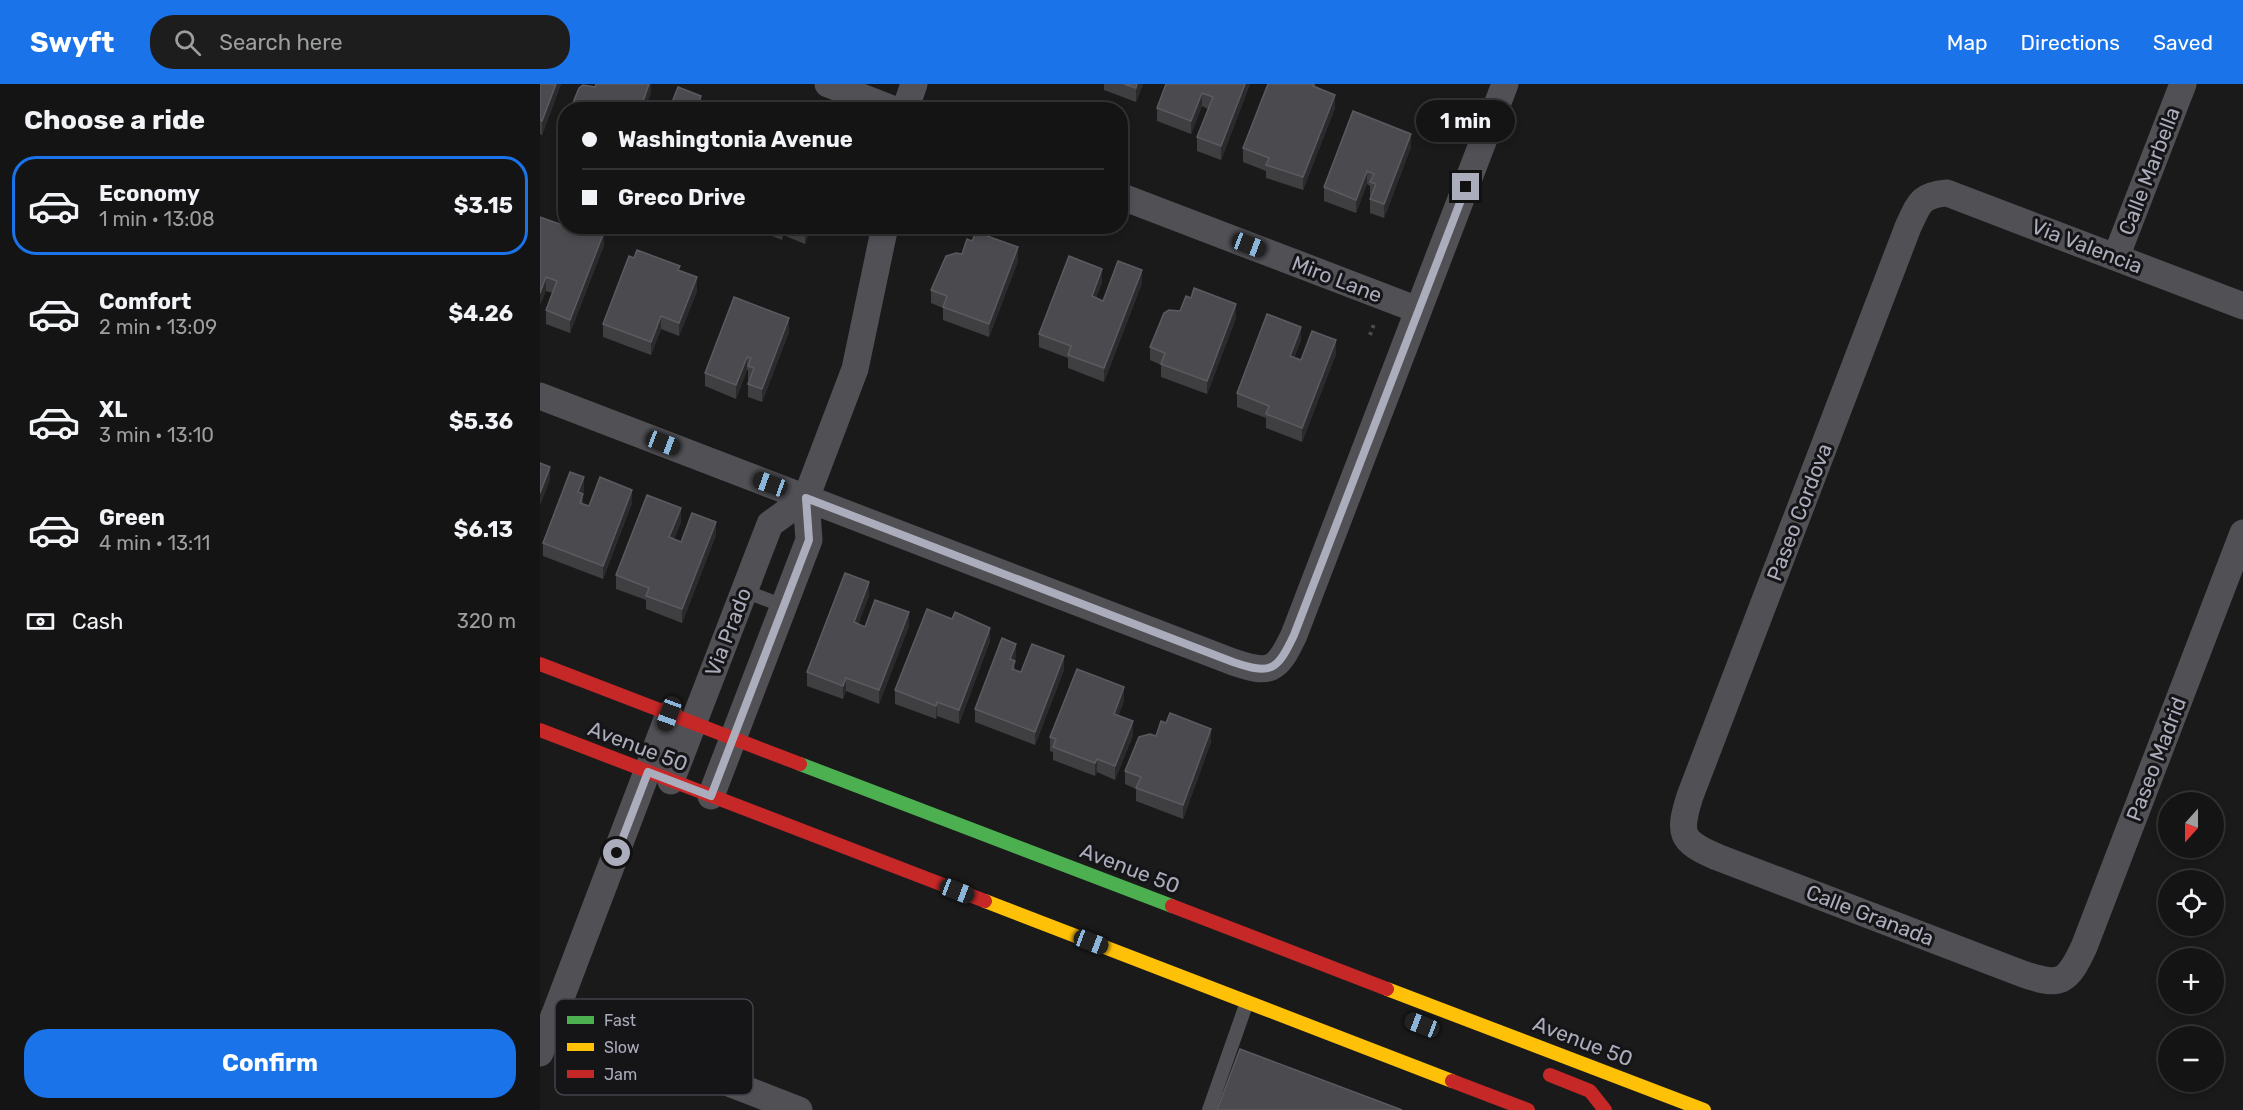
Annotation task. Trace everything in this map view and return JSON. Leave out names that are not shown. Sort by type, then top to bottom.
[{"type":"main road","name":"Avenue 50","points":[[540,664],[1704,1110]]},
{"type":"main road","name":"Avenue 50","points":[[540,730],[1528,1110]]},
{"type":"main road","points":[[1266,942],[1300,970]]},
{"type":"main road","points":[[1535,1069],[1590,1090],[1605,1110]]},
{"type":"street","points":[[828,84],[874,102]]},
{"type":"street","points":[[908,102],[914,84]]},
{"type":"street","points":[[540,396],[1244,666],[1254,669],[1272,668],[1284,656],[1294,635],[1505,84]]},
{"type":"street","name":"Calle Marbella","points":[[2116,258],[2183,84]]},
{"type":"street","name":"Via Valencia","points":[[1930,195],[1947,193],[2243,306]]},
{"type":"street","name":"Paseo Cordova","points":[[1684,835],[1683,818],[1690,796],[1908,227],[1918,206],[1930,195]]},
{"type":"street","name":"Miro Lane","points":[[1128,199],[1418,310]]},
{"type":"street","name":"Via Prado","points":[[711,796],[809,540],[806,498],[855,369],[883,234]]},
{"type":"street","name":"Via Prado","points":[[562,999],[659,777],[681,719],[744,591],[770,524],[806,498]]},
{"type":"street","name":"Paseo Madrid","points":[[2062,980],[2074,969],[2084,947],[2243,533]]},
{"type":"street","name":"Calle Granada","points":[[1684,835],[1696,848],[1837,903],[2023,974],[2045,981],[2062,980]]},
{"type":"street","name":"Via Prado","points":[[540,1053],[554,1017]]},
{"type":"street","points":[[753,1093],[799,1110]]},
{"type":"lane","points":[[744,591],[784,606]]},
{"type":"lane","points":[[1209,1110],[1247,1002]]},
{"type":"building","points":[[540,84],[556,84],[542,121],[540,120]]},
{"type":"building","points":[[596,84],[649,84],[643,102],[573,102],[579,88],[583,85],[595,87]]},
{"type":"building","points":[[1124,84],[1137,84],[1136,88]]},
{"type":"building","points":[[1166,84],[1245,84],[1221,146],[1197,137],[1213,97],[1202,93],[1191,121],[1157,108]]},
{"type":"building","points":[[1268,84],[1314,84],[1313,86],[1335,95],[1303,177],[1266,165],[1269,158],[1243,148]]},
{"type":"building","points":[[678,87],[701,96],[699,102],[672,102]]},
{"type":"building","points":[[1353,111],[1411,134],[1384,204],[1370,199],[1376,184],[1370,182],[1374,174],[1367,171],[1356,200],[1324,187]]},
{"type":"building","points":[[540,217],[558,223],[558,234],[603,234],[570,320],[546,310],[557,281],[546,277],[540,293]]},
{"type":"building","points":[[975,234],[982,234],[1018,247],[989,324],[943,307],[947,296],[931,290],[946,256],[962,254],[967,239],[972,241]]},
{"type":"building","points":[[637,250],[680,266],[678,270],[697,277],[679,323],[661,316],[651,342],[603,324],[629,256],[634,258]]},
{"type":"building","points":[[1069,256],[1102,269],[1092,296],[1103,301],[1118,261],[1142,270],[1104,368],[1068,355],[1071,346],[1039,334]]},
{"type":"building","points":[[1194,288],[1236,304],[1207,381],[1161,364],[1165,353],[1150,347],[1164,313],[1169,310],[1180,311],[1186,296],[1191,298]]},
{"type":"building","points":[[734,297],[789,318],[762,389],[748,384],[754,368],[748,366],[751,358],[747,357],[736,385],[705,373]]},
{"type":"building","points":[[1267,314],[1301,327],[1290,356],[1301,360],[1312,331],[1336,340],[1302,428],[1266,414],[1269,406],[1237,393]]},
{"type":"building","points":[[540,463],[550,467],[540,493]]},
{"type":"building","points":[[570,472],[584,477],[578,492],[583,494],[580,503],[589,506],[600,477],[632,490],[603,566],[543,543]]},
{"type":"building","points":[[647,495],[681,508],[669,537],[681,542],[692,513],[716,522],[682,609],[646,596],[649,588],[616,575]]},
{"type":"building","points":[[845,573],[869,582],[854,622],[865,627],[875,600],[909,612],[879,690],[846,678],[843,686],[807,672]]},
{"type":"building","points":[[927,609],[952,619],[955,612],[990,628],[959,710],[937,702],[936,706],[895,690]]},
{"type":"building","points":[[1002,638],[1016,644],[1010,659],[1015,661],[1012,669],[1021,672],[1032,644],[1064,656],[1035,732],[975,709]]},
{"type":"building","points":[[1077,669],[1124,687],[1114,714],[1133,721],[1115,766],[1097,759],[1095,763],[1053,747],[1056,739],[1050,737]]},
{"type":"building","points":[[1170,713],[1211,729],[1183,805],[1136,788],[1141,777],[1125,771],[1139,737],[1150,734],[1156,736],[1161,721],[1166,723]]},
{"type":"building","points":[[1240,1049],[1402,1110],[1217,1110]]},
{"type":"traffic: fast","points":[[800,764],[1172,906]]},
{"type":"traffic: slow","points":[[985,901],[1452,1081]]},
{"type":"traffic: slow","points":[[1387,989],[1704,1110]]},
{"type":"traffic: jam","points":[[540,664],[800,764]]},
{"type":"traffic: jam","points":[[540,730],[985,901]]},
{"type":"traffic: jam","points":[[1172,906],[1387,989]]},
{"type":"traffic: jam","points":[[1550,1075],[1590,1091],[1605,1110]]},
{"type":"traffic: jam","points":[[1452,1081],[1528,1110]]},
{"type":"route","points":[[617,853],[648,772],[711,796],[809,540],[806,498],[1233,662],[1254,669],[1272,668],[1284,656],[1294,635],[1466,187]]}]
